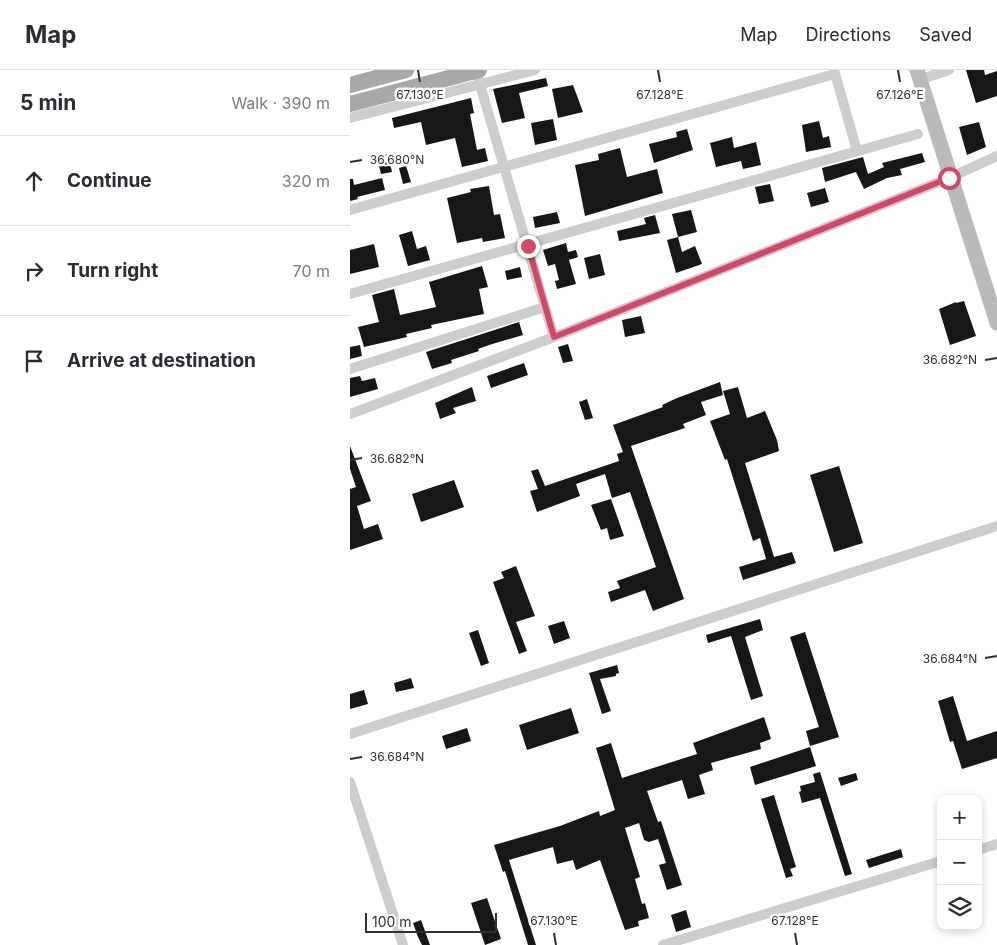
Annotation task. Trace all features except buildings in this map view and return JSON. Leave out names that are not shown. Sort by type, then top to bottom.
[{"type":"main road","points":[[350,85],[387,72],[406,70]]},
{"type":"main road","points":[[350,104],[479,75]]},
{"type":"street","points":[[350,118],[479,75],[535,70]]},
{"type":"street","points":[[949,70],[918,75],[949,178],[997,323]]},
{"type":"street","points":[[350,210],[834,72],[857,152]]},
{"type":"street","points":[[479,75],[554,337]]},
{"type":"street","points":[[350,294],[528,246],[918,134]]},
{"type":"street","points":[[350,414],[554,337],[949,178],[997,156]]},
{"type":"street","points":[[350,369],[545,307]]},
{"type":"street","points":[[350,734],[997,526]]},
{"type":"street","points":[[350,782],[403,945]]},
{"type":"street","points":[[982,849],[997,844]]},
{"type":"street","points":[[663,945],[937,862]]},
{"type":"route","points":[[528,246],[554,337],[949,178]]}]
